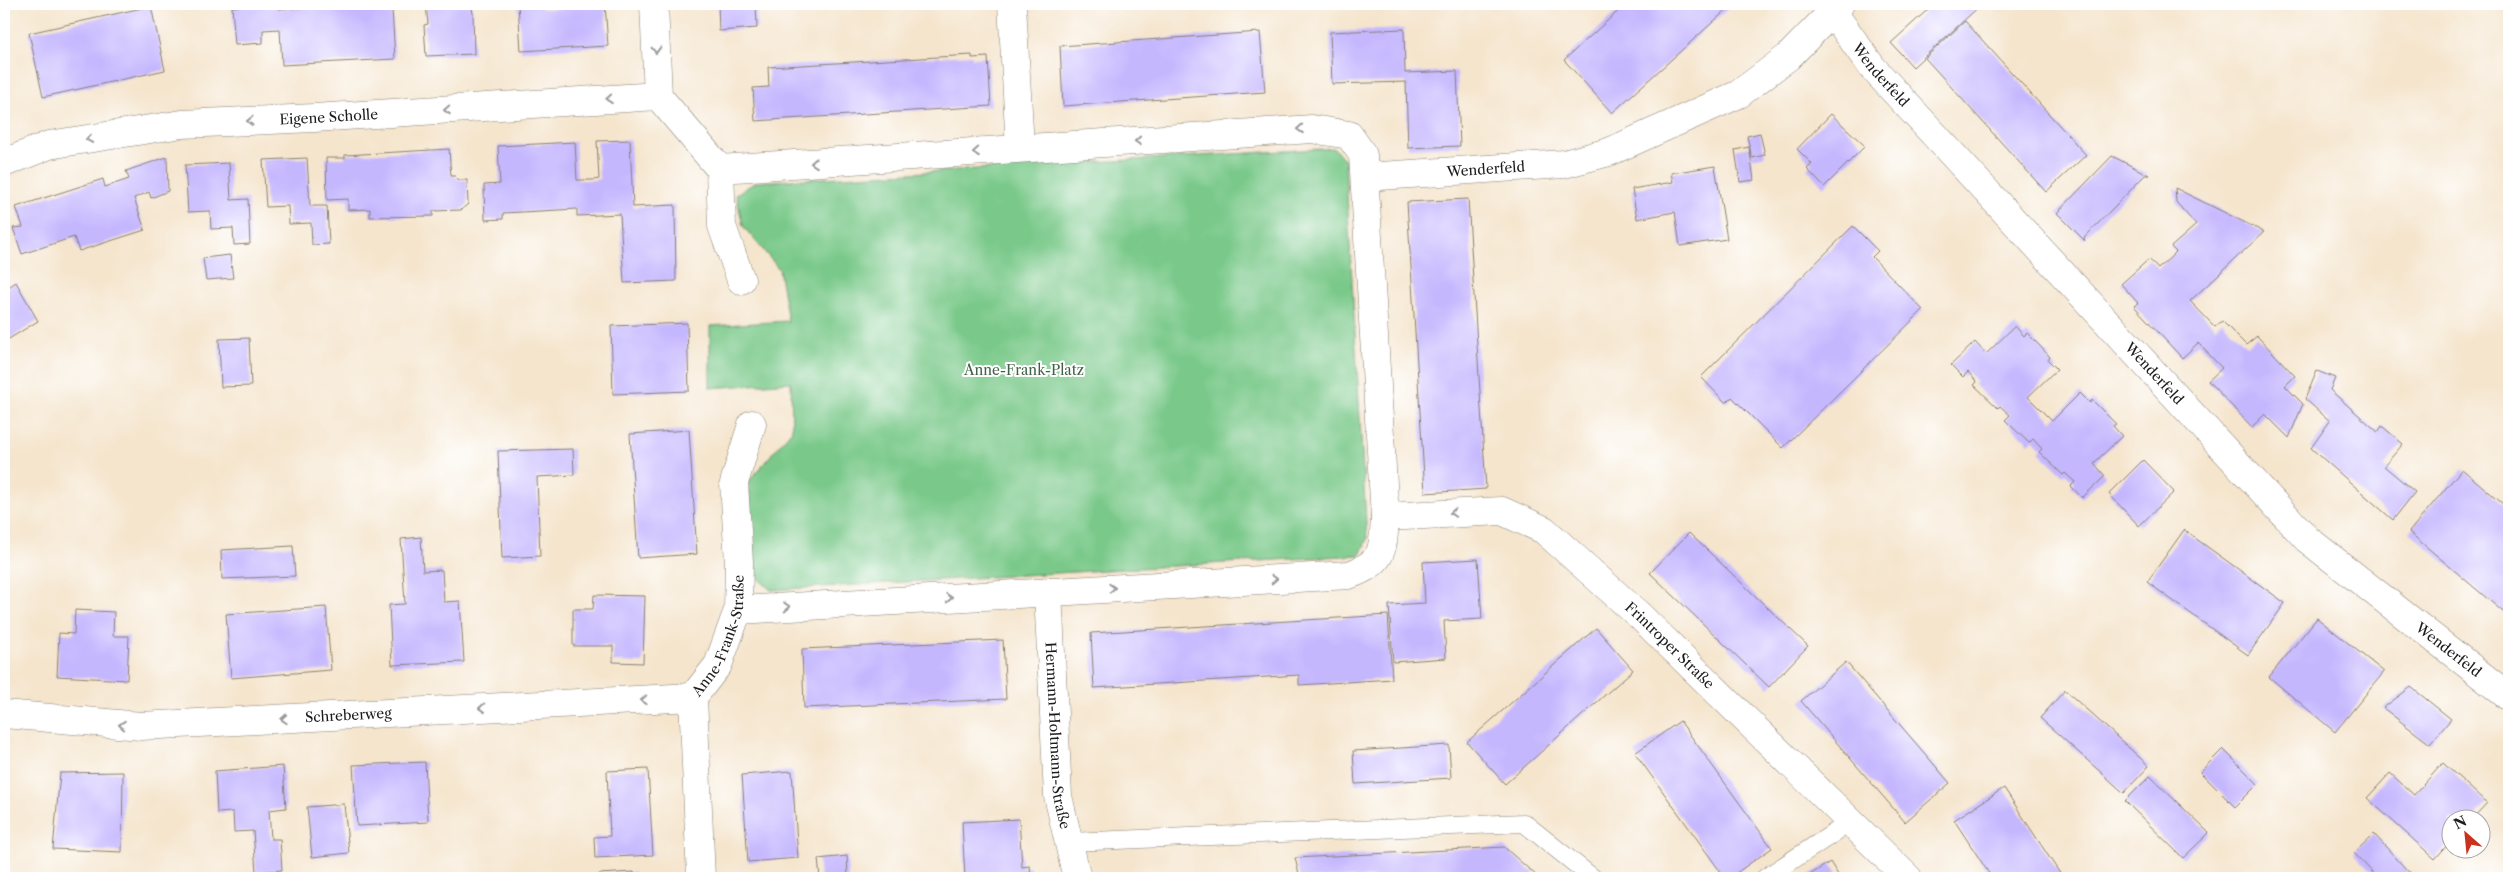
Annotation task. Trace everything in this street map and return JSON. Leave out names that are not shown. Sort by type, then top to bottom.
[{"type":"street","points":[[654,4],[658,96],[720,169],[722,226],[741,280]]},
{"type":"street","points":[[1012,4],[1020,148]]},
{"type":"street","name":"Wenderfeld","points":[[1365,177],[1564,164],[1608,152],[1739,94],[1788,57],[1833,7],[1872,67],[2307,539],[2509,697]]},
{"type":"street","name":"Eigene Scholle","points":[[4,163],[49,145],[182,124],[314,118],[658,96]]},
{"type":"street","points":[[720,169],[1312,129],[1349,135],[1363,155],[1385,517],[1383,548],[1369,568],[1350,575],[738,610]]},
{"type":"street","name":"Anne-Frank-Straße","points":[[701,878],[692,697],[718,665],[738,610],[739,562],[734,483],[752,424]]},
{"type":"street","name":"Frintroper Straße","points":[[1385,517],[1502,511],[1544,530],[1641,617],[1849,823],[1908,878]]},
{"type":"street","name":"Hermann-Holtmann-Straße","points":[[1048,592],[1058,796],[1076,878]]},
{"type":"street","name":"Schreberweg","points":[[4,714],[140,726],[692,697]]},
{"type":"lane","points":[[1069,842],[1524,823],[1592,878]]},
{"type":"lane","points":[[1765,878],[1849,823]]},
{"type":"green space","name":"Anne-Frank-Platz","points":[[1334,148],[1345,160],[1367,539],[1360,555],[771,590],[755,576],[749,481],[792,430],[791,382],[710,388],[710,326],[788,321],[779,269],[743,226],[736,194],[756,182]]},
{"type":"building","points":[[279,4],[279,9],[374,4],[410,4],[410,7],[392,8],[395,59],[282,65],[280,29],[263,30],[263,43],[235,45],[232,7]]},
{"type":"building","points":[[426,4],[471,4],[474,54],[426,56],[424,25],[428,24]]},
{"type":"building","points":[[518,4],[542,4],[542,9],[583,7],[582,4],[605,4],[608,46],[521,51]]},
{"type":"building","points":[[718,4],[756,4],[757,28],[719,31]]},
{"type":"building","points":[[1626,4],[1733,4],[1612,113],[1564,60]]},
{"type":"building","points":[[1934,4],[1982,4],[1913,67],[1891,43]]},
{"type":"building","points":[[151,6],[165,70],[43,97],[29,33]]},
{"type":"building","points":[[1965,21],[2086,155],[2046,192],[1925,58]]},
{"type":"building","points":[[1404,29],[1405,73],[1457,71],[1460,146],[1408,148],[1406,82],[1332,84],[1330,32]]},
{"type":"building","points":[[1260,32],[1265,92],[1063,106],[1060,46]]},
{"type":"building","points":[[972,55],[972,58],[988,57],[991,106],[755,121],[753,88],[769,87],[768,67]]},
{"type":"building","points":[[4,96],[10,111],[4,113]]},
{"type":"building","points":[[1831,114],[1865,146],[1824,187],[1807,169],[1812,164],[1797,149]]},
{"type":"building","points":[[1760,133],[1765,155],[1752,158],[1747,136]]},
{"type":"building","points":[[630,140],[633,207],[675,205],[676,281],[624,283],[620,214],[577,216],[577,209],[503,213],[503,219],[485,220],[484,185],[500,184],[498,146],[575,142],[577,180],[593,180],[599,179],[597,141]]},
{"type":"building","points":[[1749,147],[1754,180],[1740,182],[1735,150]]},
{"type":"building","points":[[449,149],[451,176],[455,176],[459,180],[467,180],[468,204],[461,210],[433,211],[433,216],[370,217],[370,209],[348,210],[348,199],[327,200],[326,158],[345,158],[345,155]]},
{"type":"building","points":[[2112,156],[2149,175],[2145,175],[2084,238],[2085,241],[2057,213]]},
{"type":"building","points":[[167,157],[168,191],[151,198],[149,192],[134,198],[145,230],[79,251],[74,237],[22,254],[13,228],[23,227],[16,207],[103,179],[105,187],[129,179],[126,171]]},
{"type":"building","points":[[307,158],[310,206],[327,206],[329,244],[312,245],[311,223],[289,224],[288,206],[266,207],[263,160]]},
{"type":"building","points":[[229,163],[231,200],[248,199],[250,244],[234,245],[233,228],[211,229],[210,211],[188,212],[185,165]]},
{"type":"building","points":[[1715,166],[1727,239],[1680,246],[1675,212],[1637,219],[1632,189],[1673,182],[1671,173]]},
{"type":"building","points":[[2175,188],[2264,232],[2190,301],[2215,327],[2222,321],[2246,345],[2257,336],[2295,376],[2285,386],[2303,404],[2289,438],[2265,414],[2252,427],[2208,381],[2222,368],[2198,343],[2182,358],[2134,306],[2138,303],[2121,284],[2149,259],[2158,269],[2176,252],[2171,247],[2196,225],[2176,202]]},
{"type":"building","points":[[1468,199],[1486,489],[1425,493],[1407,202]]},
{"type":"building","points":[[1853,226],[1878,251],[1872,257],[1923,310],[1783,448],[1732,397],[1726,403],[1701,377]]},
{"type":"building","points":[[230,255],[233,278],[206,280],[203,258]]},
{"type":"building","points":[[16,282],[38,321],[4,342],[4,290]]},
{"type":"building","points":[[687,323],[689,391],[613,394],[611,326]]},
{"type":"building","points":[[2015,326],[2024,336],[2027,333],[2039,345],[2050,357],[2048,360],[2057,369],[2028,397],[2052,421],[2080,393],[2090,403],[2092,400],[2116,424],[2113,426],[2122,436],[2094,463],[2105,476],[2082,498],[2071,486],[2075,482],[2065,473],[2063,475],[2039,452],[2042,449],[2033,439],[2029,443],[2005,420],[2010,415],[2000,406],[1998,408],[1974,385],[1977,382],[1968,372],[1963,377],[1951,365],[1975,342],[1986,354]]},
{"type":"building","points":[[249,338],[251,386],[221,387],[219,339]]},
{"type":"building","points":[[2317,371],[2335,378],[2330,390],[2378,432],[2382,426],[2403,444],[2384,466],[2415,492],[2393,520],[2311,448],[2330,421],[2305,399]]},
{"type":"building","points":[[689,430],[697,554],[638,558],[630,434]]},
{"type":"building","points":[[573,449],[574,475],[537,477],[540,556],[502,558],[498,451]]},
{"type":"building","points":[[2143,460],[2174,492],[2139,526],[2109,494]]},
{"type":"building","points":[[2462,469],[2509,509],[2509,617],[2409,532]]},
{"type":"building","points":[[2184,530],[2285,603],[2248,655],[2147,582]]},
{"type":"building","points":[[1689,533],[1808,646],[1769,687],[1650,573]]},
{"type":"building","points":[[421,537],[423,571],[442,570],[444,602],[460,601],[464,662],[392,665],[389,605],[405,604],[401,539]]},
{"type":"building","points":[[293,546],[295,576],[222,579],[221,550]]},
{"type":"building","points":[[1478,559],[1482,619],[1444,621],[1446,658],[1393,662],[1389,605],[1425,603],[1423,562]]},
{"type":"building","points":[[594,595],[645,596],[643,663],[613,662],[613,646],[573,646],[573,609],[593,609]]},
{"type":"building","points":[[326,607],[331,670],[231,678],[226,614]]},
{"type":"building","points":[[75,610],[114,612],[113,636],[129,636],[127,680],[57,676],[59,633],[74,634]]},
{"type":"building","points":[[1388,615],[1392,679],[1299,685],[1299,675],[1094,688],[1091,633]]},
{"type":"building","points":[[2317,618],[2384,672],[2335,732],[2269,677]]},
{"type":"building","points":[[1596,628],[1633,670],[1505,784],[1467,742]]},
{"type":"building","points":[[1003,640],[1006,699],[804,708],[802,649]]},
{"type":"building","points":[[1846,662],[1950,783],[1905,822],[1801,701]]},
{"type":"building","points":[[2411,687],[2451,719],[2430,744],[2383,708]]},
{"type":"building","points":[[2065,690],[2149,766],[2124,793],[2040,718]]},
{"type":"building","points":[[1680,721],[1772,848],[1729,878],[1725,878],[1635,753]]},
{"type":"building","points":[[1449,745],[1451,778],[1355,784],[1353,751]]},
{"type":"building","points":[[2223,749],[2258,784],[2235,807],[2200,772]]},
{"type":"building","points":[[425,762],[428,822],[357,826],[353,765]]},
{"type":"building","points":[[2443,763],[2487,803],[2480,810],[2440,810],[2440,853],[2435,859],[2367,798],[2390,773],[2414,795]]},
{"type":"building","points":[[283,766],[286,808],[269,810],[271,839],[280,839],[282,870],[256,872],[253,831],[234,832],[233,812],[217,813],[215,771]]},
{"type":"building","points":[[648,769],[653,855],[595,858],[594,837],[610,836],[607,771]]},
{"type":"building","points":[[792,771],[798,858],[748,862],[742,775]]},
{"type":"building","points":[[123,772],[122,852],[53,849],[60,773]]},
{"type":"building","points":[[2150,776],[2209,833],[2183,858],[2125,801]]},
{"type":"building","points":[[2004,788],[2063,878],[1992,878],[1954,820]]},
{"type":"building","points":[[344,804],[349,853],[312,857],[307,807]]},
{"type":"building","points":[[1019,819],[1022,867],[1030,866],[1031,878],[965,878],[962,822]]},
{"type":"building","points":[[2374,834],[2416,878],[2378,878],[2354,853]]},
{"type":"building","points":[[1504,847],[1539,878],[1300,878],[1295,858]]},
{"type":"building","points":[[847,856],[848,878],[820,878],[818,859]]},
{"type":"building","points":[[1830,862],[1840,878],[1805,878]]},
{"type":"building","points":[[634,872],[634,878],[600,878],[599,874]]}]
